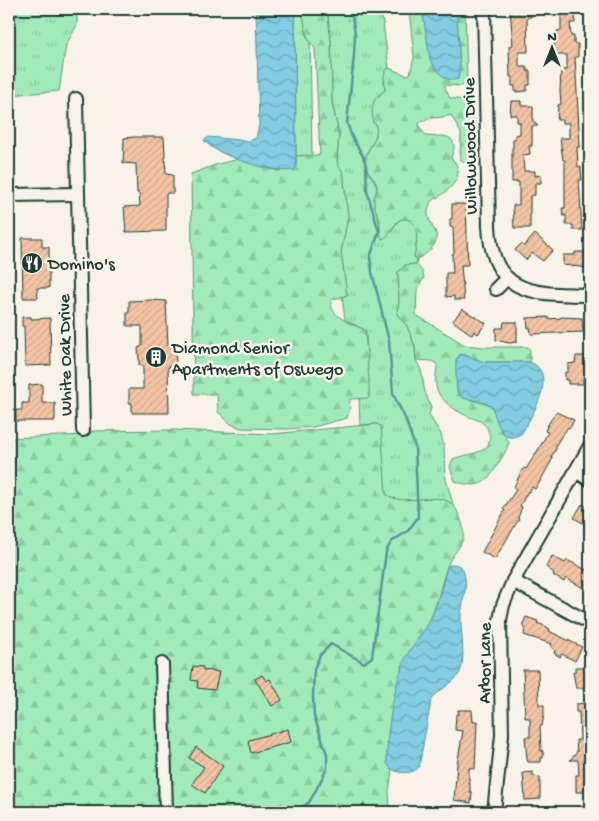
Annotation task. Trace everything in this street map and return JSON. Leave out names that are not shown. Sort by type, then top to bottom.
[{"type":"street","name":"Willowwood Drive","points":[[484,9],[489,233],[494,257],[507,278],[521,288],[531,292],[590,295]]},
{"type":"street","name":"White Oak Drive","points":[[76,100],[83,430]]},
{"type":"street","points":[[9,195],[78,194]]},
{"type":"street","points":[[496,289],[507,278]]},
{"type":"street","name":"Arbor Lane","points":[[494,812],[502,735],[500,620],[503,605],[513,581],[590,446]]},
{"type":"street","points":[[576,471],[590,480]]},
{"type":"street","points":[[513,581],[590,623]]},
{"type":"street","points":[[162,664],[166,812]]},
{"type":"green space","points":[[9,9],[77,9],[77,25],[66,45],[59,91],[9,95]]},
{"type":"green space","points":[[295,9],[302,9],[307,37],[310,42],[312,156],[296,156]]},
{"type":"green space","points":[[302,9],[327,9],[331,41],[332,103],[339,134],[337,158],[338,165],[343,172],[348,217],[341,252],[347,295],[331,300],[331,306],[342,319],[365,330],[369,398],[350,399],[347,418],[313,427],[286,429],[241,428],[231,424],[218,412],[217,394],[194,394],[191,174],[239,159],[278,171],[296,166],[296,156],[320,155],[315,49],[307,37]]},
{"type":"green space","points":[[327,9],[381,9],[389,68],[385,71],[385,90],[373,104],[373,123],[376,124],[377,132],[371,145],[369,174],[375,182],[377,189],[376,211],[379,220],[380,236],[391,231],[402,219],[408,218],[415,226],[417,239],[414,257],[417,259],[416,264],[405,265],[398,272],[399,302],[397,314],[407,326],[415,346],[416,360],[421,370],[425,393],[431,407],[429,415],[441,434],[444,446],[445,476],[453,504],[441,499],[393,500],[386,494],[377,424],[360,425],[359,398],[369,397],[366,336],[365,330],[345,320],[342,296],[347,295],[341,252],[348,217],[343,172],[338,165],[337,158],[339,134],[332,103],[331,41]]},
{"type":"green space","points":[[409,9],[465,9],[467,82],[462,86],[445,85],[445,88],[450,98],[464,101],[470,107],[475,130],[474,162],[464,162],[460,159],[461,133],[451,115],[420,122],[419,126],[426,136],[443,136],[453,141],[454,148],[451,158],[458,170],[457,177],[449,189],[431,201],[428,215],[435,231],[436,240],[429,251],[417,259],[414,257],[417,241],[416,228],[410,220],[399,220],[389,234],[382,239],[380,222],[374,203],[377,185],[365,165],[366,156],[376,135],[376,124],[373,123],[372,107],[374,101],[385,90],[385,73],[389,68],[406,75],[410,74],[414,57]]},
{"type":"green space","points":[[416,264],[422,271],[424,278],[417,289],[416,315],[465,345],[528,347],[530,350],[530,362],[485,362],[463,354],[456,359],[457,392],[467,399],[492,407],[509,442],[494,471],[485,481],[476,485],[455,481],[450,467],[453,459],[476,453],[486,448],[490,437],[488,430],[482,423],[457,411],[442,398],[436,387],[437,364],[432,361],[416,360],[415,346],[407,326],[397,314],[399,302],[398,272],[405,265]]},
{"type":"green space","points":[[377,424],[381,426],[386,494],[402,500],[430,498],[447,501],[457,510],[463,531],[462,542],[447,567],[431,618],[408,654],[400,679],[395,704],[390,768],[392,769],[389,791],[390,812],[9,812],[9,438],[88,435],[92,431],[172,430],[272,434]]},
{"type":"water","points":[[256,9],[295,9],[295,170],[275,170],[261,167],[220,152],[204,140],[209,137],[249,141],[256,138],[259,125]]},
{"type":"water","points":[[422,9],[457,9],[460,68],[458,79],[445,78],[430,59]]},
{"type":"water","points":[[460,354],[485,362],[530,362],[538,368],[542,376],[543,385],[541,395],[522,433],[515,437],[505,435],[498,425],[492,407],[461,396],[458,392],[456,372],[457,360]]},
{"type":"water","points":[[454,564],[462,569],[465,575],[465,593],[461,616],[463,661],[461,668],[456,678],[437,693],[431,701],[419,767],[407,773],[393,770],[387,763],[387,751],[389,724],[398,680],[406,657],[431,618],[447,566]]},
{"type":"building","points":[[510,9],[531,9],[531,17],[527,17],[528,52],[519,52],[519,67],[527,67],[527,71],[530,71],[530,85],[527,85],[527,91],[515,92],[515,86],[512,86],[512,77],[510,77],[509,46],[513,45]]},
{"type":"building","points":[[561,9],[576,9],[575,23],[570,23],[574,44],[578,44],[578,57],[575,57],[580,147],[577,147],[578,167],[581,167],[582,180],[579,180],[582,230],[573,230],[573,225],[566,225],[566,215],[563,216],[562,208],[565,208],[565,160],[563,160],[560,138],[569,138],[569,123],[562,123],[562,120],[557,120],[558,105],[561,104],[561,70],[567,70],[567,55],[555,55],[554,50],[557,31],[561,30]]},
{"type":"building","points":[[511,101],[521,101],[521,106],[533,106],[533,121],[538,126],[532,126],[532,146],[529,146],[530,154],[523,155],[524,171],[535,171],[535,176],[541,175],[541,183],[535,183],[535,195],[530,196],[530,228],[514,228],[513,205],[519,205],[519,182],[512,182],[512,148],[515,135],[520,134],[520,122],[517,122],[517,115],[510,115]]},
{"type":"building","points":[[164,137],[166,174],[173,175],[173,193],[167,193],[166,195],[166,231],[126,232],[124,207],[140,206],[139,193],[137,193],[136,164],[123,163],[124,138]]},
{"type":"building","points":[[452,204],[466,204],[468,265],[461,265],[464,300],[454,300],[454,296],[446,297],[446,273],[453,273],[453,227],[450,227]]},
{"type":"building","points":[[535,234],[553,250],[543,261],[532,253],[526,260],[515,250],[521,244],[524,246]]},
{"type":"building","points":[[22,238],[42,238],[42,247],[49,247],[49,288],[37,288],[38,298],[23,298]]},
{"type":"building","points":[[575,252],[589,252],[589,268],[563,265],[563,255],[575,255]]},
{"type":"building","name":"Diamond Senior Apartments of Oswego","points":[[129,301],[166,301],[168,346],[175,347],[176,365],[168,367],[169,413],[132,413],[132,403],[129,403],[129,389],[143,389],[143,368],[142,365],[139,365],[138,348],[142,346],[142,326],[127,326],[127,312],[129,312]]},
{"type":"building","points":[[462,309],[486,323],[478,334],[474,331],[472,335],[453,321]]},
{"type":"building","points":[[22,317],[31,317],[31,319],[50,318],[51,365],[25,366]]},
{"type":"building","points":[[548,317],[548,319],[561,317],[582,318],[583,332],[531,334],[527,318]]},
{"type":"building","points":[[504,322],[517,322],[517,342],[509,343],[496,340],[496,328],[503,328]]},
{"type":"building","points":[[576,356],[586,356],[585,379],[583,379],[583,384],[568,384],[568,380],[565,380],[565,372],[568,372],[568,364],[575,363]]},
{"type":"building","points":[[42,384],[42,403],[55,403],[55,421],[16,421],[16,410],[22,410],[22,403],[29,403],[29,385]]},
{"type":"building","points":[[556,412],[574,420],[556,445],[556,449],[551,457],[553,458],[538,485],[535,489],[532,487],[528,491],[520,506],[522,507],[519,519],[495,559],[482,552],[505,510],[503,509],[516,490],[514,487],[520,474],[524,468],[526,469],[541,445],[548,432],[545,431],[547,426]]},
{"type":"building","points":[[582,504],[590,509],[590,527],[574,518]]},
{"type":"building","points":[[552,556],[565,563],[567,560],[590,572],[590,592],[566,578],[564,582],[553,575],[554,573],[546,567]]},
{"type":"building","points":[[526,617],[538,621],[537,623],[550,629],[549,631],[582,647],[575,661],[562,654],[560,657],[554,653],[555,650],[551,647],[552,644],[524,635],[525,627],[522,626]]},
{"type":"building","points":[[193,666],[203,667],[203,670],[219,672],[215,690],[197,688],[198,681],[191,680]]},
{"type":"building","points":[[575,667],[590,667],[590,688],[576,688],[573,672],[575,672]]},
{"type":"building","points":[[523,670],[538,670],[539,705],[544,705],[542,726],[540,726],[541,751],[543,751],[541,762],[528,762],[527,759],[525,737],[530,737],[530,718],[525,718]]},
{"type":"building","points":[[262,675],[266,681],[270,679],[282,700],[272,706],[255,679]]},
{"type":"building","points":[[590,703],[590,792],[576,792],[576,775],[579,775],[578,760],[570,760],[577,752],[576,740],[580,740],[579,712],[576,712],[576,704]]},
{"type":"building","points":[[458,710],[472,710],[473,722],[477,721],[475,769],[469,768],[470,792],[472,792],[471,803],[454,800],[457,765],[463,731],[455,730],[456,714],[459,714]]},
{"type":"building","points":[[288,729],[291,742],[251,753],[249,740]]},
{"type":"building","points":[[196,747],[223,766],[205,793],[192,784],[204,767],[189,758]]},
{"type":"building","points":[[533,772],[533,776],[540,777],[540,799],[525,800],[523,773]]},
{"type":"waterway","points":[[297,812],[310,801],[327,769],[327,754],[314,716],[314,669],[320,655],[331,644],[364,663],[372,657],[386,552],[391,542],[408,531],[418,517],[415,447],[405,418],[393,394],[389,341],[372,272],[370,257],[379,232],[367,191],[366,165],[347,123],[355,34],[351,9]]},
{"type":"place","name":"Domino's","points":[[32,263]]},
{"type":"place","name":"Diamond Senior Apartments of Oswego","points":[[156,357]]}]
